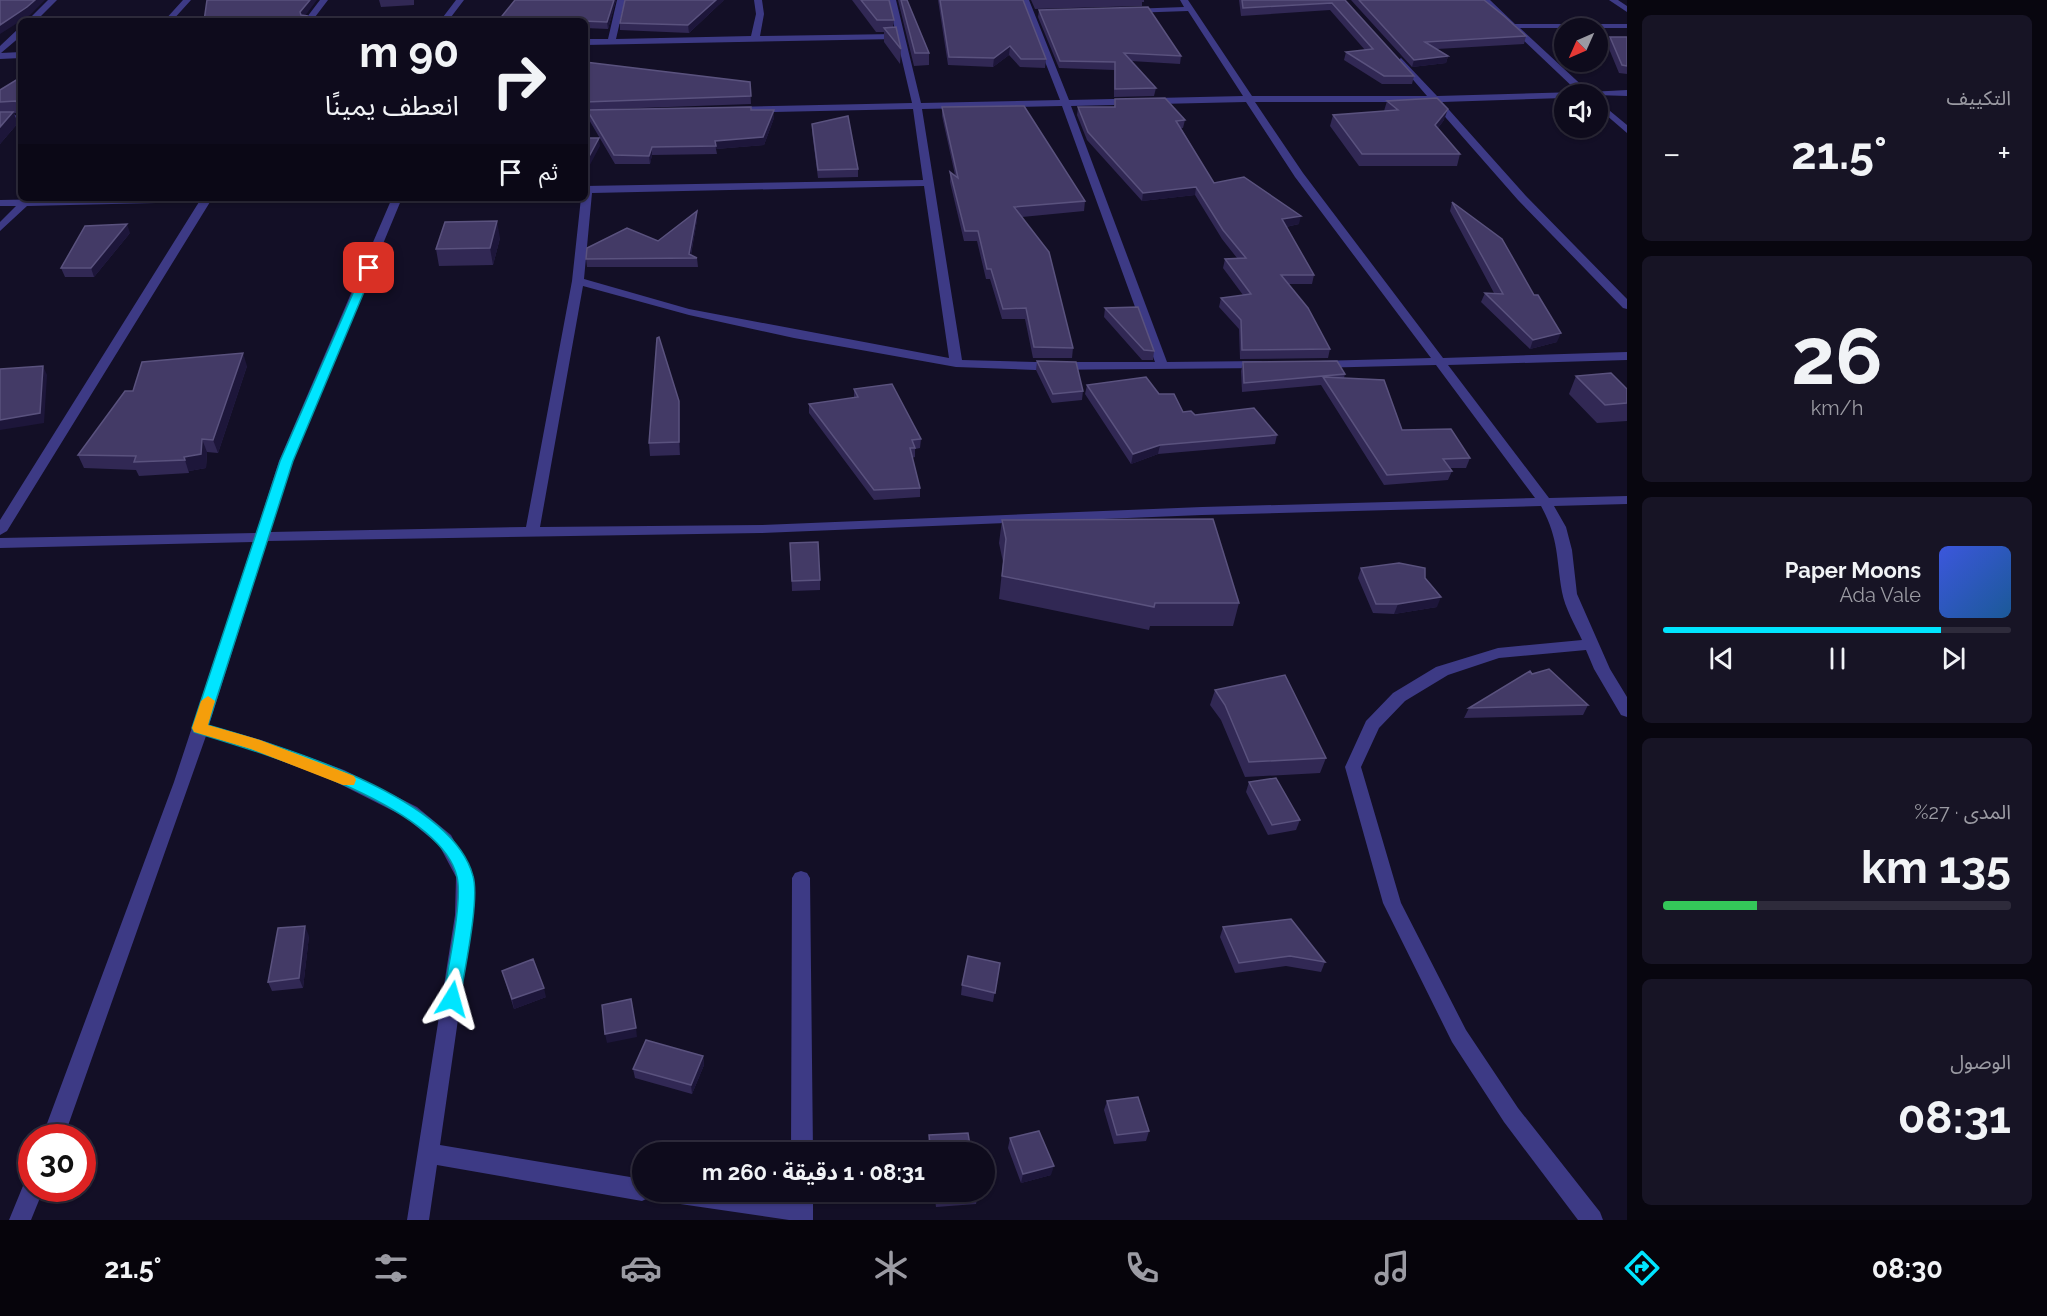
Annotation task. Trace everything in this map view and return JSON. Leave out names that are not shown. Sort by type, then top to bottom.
[{"type":"street","points":[[34,18],[53,0]]},
{"type":"street","points":[[171,18],[187,0]]},
{"type":"street","points":[[310,18],[324,0]]},
{"type":"street","points":[[446,18],[460,0]]},
{"type":"street","points":[[610,42],[621,0]]},
{"type":"street","points":[[755,38],[760,14],[758,0]]},
{"type":"street","points":[[892,0],[917,107],[956,363]]},
{"type":"street","points":[[1025,0],[1163,366]]},
{"type":"street","points":[[1485,0],[1574,84]]},
{"type":"street","points":[[1613,0],[1627,10]]},
{"type":"street","points":[[1121,11],[1187,5],[1299,175],[1545,502],[1559,526],[1565,550],[1570,594],[1591,644],[1627,711]]},
{"type":"street","points":[[1030,13],[1041,13]]},
{"type":"street","points":[[1512,26],[1627,26]]},
{"type":"street","points":[[0,51],[18,34]]},
{"type":"street","points":[[588,42],[901,36]]},
{"type":"street","points":[[1389,49],[1522,198],[1627,306]]},
{"type":"street","points":[[0,56],[18,55]]},
{"type":"street","points":[[1608,93],[1627,93]]},
{"type":"street","points":[[721,110],[1250,99],[1435,99],[1554,95]]},
{"type":"street","points":[[1608,114],[1627,130]]},
{"type":"street","points":[[0,119],[18,118]]},
{"type":"street","points":[[588,190],[927,183]]},
{"type":"street","points":[[0,203],[116,201]]},
{"type":"street","points":[[0,531],[205,201]]},
{"type":"street","points":[[58,1124],[183,782],[259,538],[286,461],[396,201]]},
{"type":"street","points":[[532,531],[578,281],[585,201]]},
{"type":"street","points":[[0,228],[25,202]]},
{"type":"street","points":[[578,281],[632,298],[689,312],[794,334],[956,363],[1279,365]]},
{"type":"street","points":[[1302,365],[1441,363],[1627,356]]},
{"type":"street","points":[[0,543],[532,531],[761,529],[1214,510],[1627,500]]},
{"type":"street","points":[[1591,644],[1498,653],[1442,671],[1399,697],[1372,724],[1353,767],[1365,819],[1392,903],[1459,1036],[1511,1115],[1592,1220]]},
{"type":"street","points":[[200,728],[255,744],[338,776],[411,812],[445,840],[465,877],[464,915],[418,1220]]},
{"type":"street","points":[[801,878],[802,1142]]},
{"type":"street","points":[[428,1153],[632,1188]]},
{"type":"street","points":[[20,1220],[27,1202]]},
{"type":"street","points":[[755,1202],[802,1207]]},
{"type":"building","points":[[0,0],[35,0],[0,25]]},
{"type":"building","points":[[207,0],[310,0],[300,12],[301,15],[308,16],[204,18]]},
{"type":"building","points":[[515,0],[614,0],[607,22],[588,21],[588,18],[500,18]]},
{"type":"building","points":[[625,0],[716,0],[688,25],[620,23]]},
{"type":"building","points":[[861,0],[889,0],[894,20],[877,20]]},
{"type":"building","points":[[901,0],[907,0],[929,53],[915,53]]},
{"type":"building","points":[[940,0],[1023,0],[1046,59],[1021,59],[1010,46],[994,58],[949,57]]},
{"type":"building","points":[[1242,0],[1345,0],[1414,76],[1384,76],[1346,52],[1373,49],[1332,3],[1243,8]]},
{"type":"building","points":[[1359,0],[1484,0],[1526,36],[1425,42],[1448,56],[1414,60]]},
{"type":"building","points":[[1148,7],[1181,56],[1124,53],[1156,88],[1115,89],[1115,62],[1060,61],[1039,10]]},
{"type":"building","points":[[896,27],[901,49],[884,28]]},
{"type":"building","points":[[1610,37],[1627,37],[1627,66],[1622,65]]},
{"type":"building","points":[[588,62],[750,82],[751,96],[588,102]]},
{"type":"building","points":[[18,79],[18,104],[16,101],[0,102],[0,90]]},
{"type":"building","points":[[1165,98],[1185,120],[1176,121],[1214,183],[1244,177],[1301,216],[1282,219],[1314,275],[1281,275],[1308,308],[1330,349],[1242,350],[1241,320],[1221,298],[1251,294],[1225,259],[1246,258],[1223,230],[1196,187],[1143,193],[1088,132],[1078,107],[1115,107],[1115,99]]},
{"type":"building","points":[[1437,98],[1448,109],[1435,125],[1460,154],[1362,154],[1333,115],[1398,110],[1387,101]]},
{"type":"building","points":[[1024,106],[1085,201],[1014,207],[1049,252],[1073,348],[1034,347],[1026,308],[1003,309],[991,269],[987,269],[978,231],[965,231],[950,172],[958,178],[942,107]]},
{"type":"building","points":[[751,107],[751,110],[774,110],[763,137],[715,141],[716,146],[652,147],[649,156],[614,155],[588,110]]},
{"type":"building","points":[[0,112],[13,112],[0,127]]},
{"type":"building","points":[[848,116],[858,169],[818,170],[812,124]]},
{"type":"building","points":[[588,138],[599,138],[588,158]]},
{"type":"building","points":[[1452,202],[1502,239],[1534,295],[1538,295],[1561,333],[1533,340],[1485,293],[1503,294]]},
{"type":"building","points":[[697,211],[689,254],[697,258],[586,259],[587,248],[627,228],[658,241]]},
{"type":"building","points":[[497,221],[490,248],[436,249],[445,222]]},
{"type":"building","points":[[127,224],[91,268],[61,268],[85,226]]},
{"type":"building","points":[[1138,307],[1154,351],[1144,350],[1105,308]]},
{"type":"building","points":[[659,337],[679,401],[679,442],[649,443],[657,338]]},
{"type":"building","points":[[243,353],[213,440],[202,439],[201,454],[184,457],[185,460],[134,462],[136,456],[78,455],[125,391],[133,391],[142,362]]},
{"type":"building","points":[[1037,361],[1076,362],[1083,391],[1053,394]]},
{"type":"building","points":[[1337,361],[1345,374],[1244,383],[1243,362]]},
{"type":"building","points":[[43,366],[40,413],[0,420],[0,369]]},
{"type":"building","points":[[1611,373],[1627,389],[1627,403],[1605,405],[1576,376]]},
{"type":"building","points":[[1146,377],[1159,394],[1174,394],[1183,412],[1191,411],[1195,415],[1254,408],[1277,435],[1160,445],[1133,454],[1087,385]]},
{"type":"building","points":[[1323,377],[1384,380],[1402,430],[1451,429],[1470,458],[1443,459],[1452,471],[1387,475]]},
{"type":"building","points":[[892,384],[921,439],[912,440],[915,448],[910,448],[920,488],[874,490],[809,404],[858,397],[854,389]]},
{"type":"building","points":[[1213,519],[1239,603],[1155,603],[1154,607],[1002,576],[1006,539],[1002,520]]},
{"type":"building","points":[[818,542],[820,580],[792,581],[790,543]]},
{"type":"building","points":[[1399,563],[1425,568],[1425,578],[1441,597],[1398,604],[1376,604],[1361,568]]},
{"type":"building","points":[[1549,669],[1588,705],[1469,708],[1530,671],[1532,674]]},
{"type":"building","points":[[1285,675],[1326,758],[1249,762],[1225,705],[1215,690]]},
{"type":"building","points":[[1276,778],[1300,820],[1272,825],[1249,782]]},
{"type":"building","points":[[1291,919],[1325,962],[1290,956],[1239,963],[1223,927]]},
{"type":"building","points":[[305,926],[299,978],[268,982],[278,928]]},
{"type":"building","points":[[968,956],[1000,963],[995,993],[962,985]]},
{"type":"building","points":[[533,959],[544,988],[512,999],[502,971]]},
{"type":"building","points":[[631,999],[636,1028],[605,1034],[602,1005]]},
{"type":"building","points":[[646,1040],[703,1056],[691,1085],[633,1069]]},
{"type":"building","points":[[1138,1097],[1149,1131],[1117,1135],[1107,1101]]},
{"type":"building","points":[[1039,1131],[1054,1166],[1023,1174],[1010,1138]]},
{"type":"building","points":[[968,1133],[969,1142],[930,1142],[929,1135]]},
{"type":"slow traffic","points":[[208,701],[200,728],[255,744],[348,780]]},
{"type":"route","points":[[369,268],[286,461],[259,538],[200,728],[255,744],[338,776],[411,812],[445,840],[465,877],[464,915],[452,999]]}]
